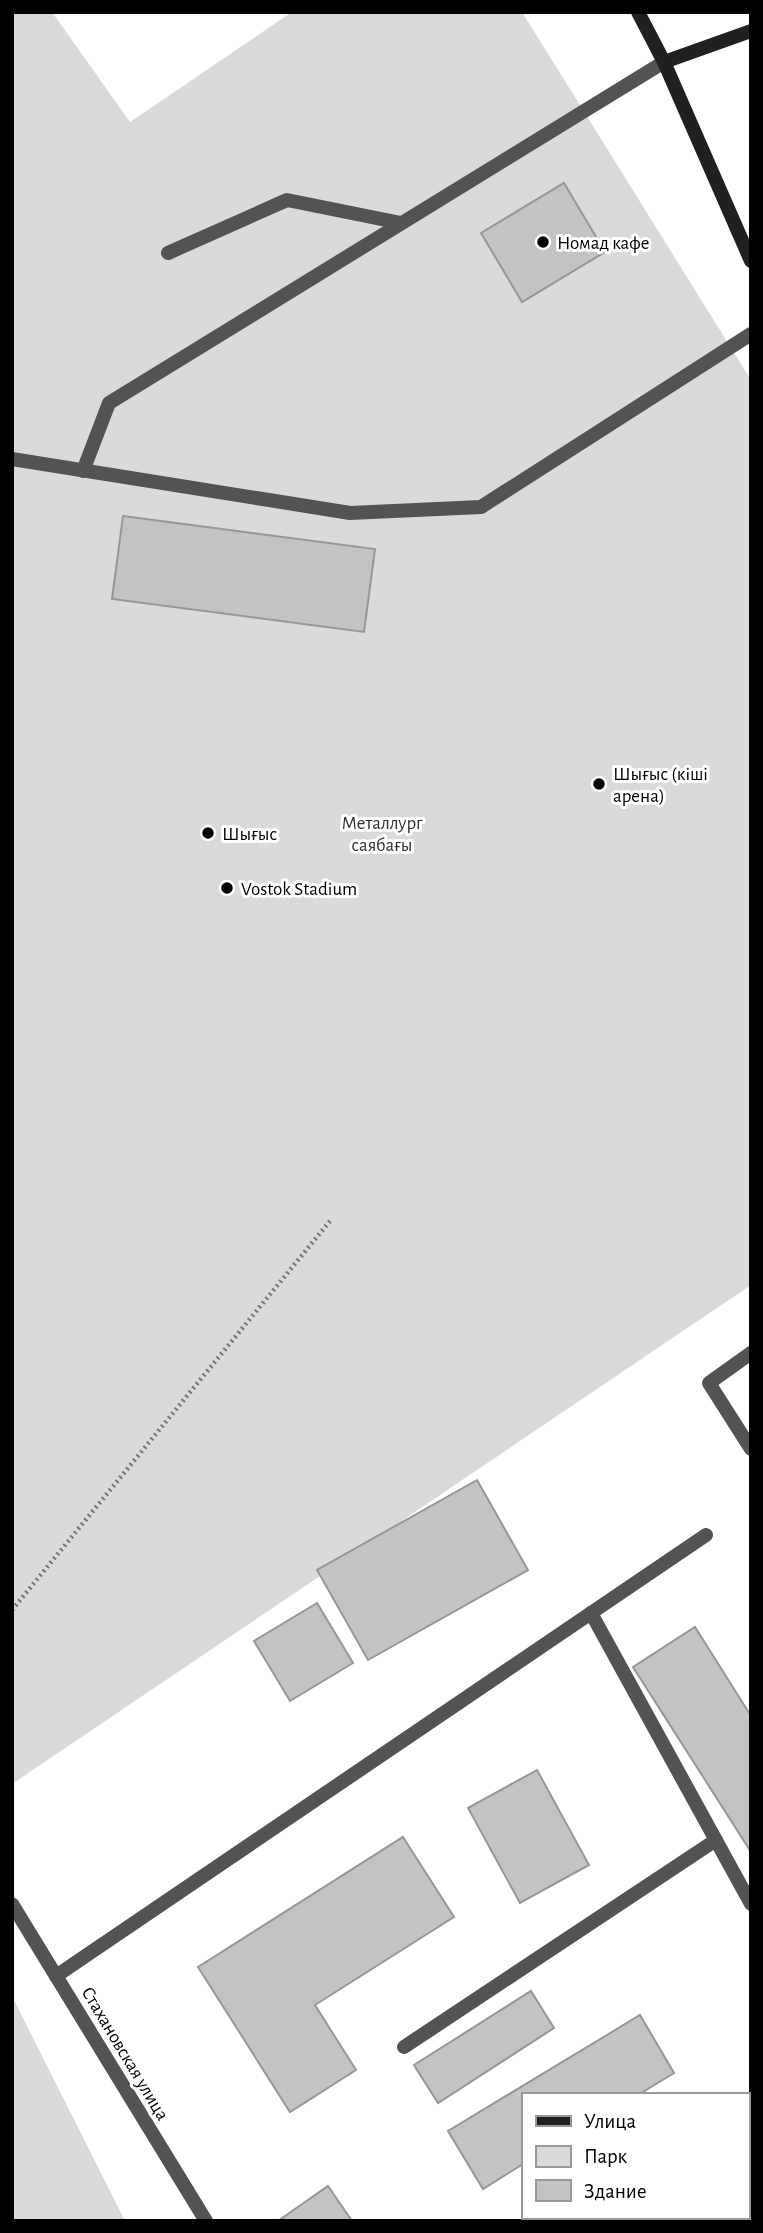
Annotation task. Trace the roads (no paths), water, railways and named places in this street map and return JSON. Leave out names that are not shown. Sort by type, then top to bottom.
[{"type":"main road","points":[[638,12],[664,62],[751,261]]},
{"type":"main road","points":[[664,62],[751,31]]},
{"type":"street","points":[[83,471],[109,403],[664,62]]},
{"type":"street","points":[[168,253],[286,200],[401,223]]},
{"type":"street","points":[[12,459],[350,513],[481,507],[751,334]]},
{"type":"street","points":[[751,1353],[709,1383],[751,1450]]},
{"type":"street","points":[[56,1976],[706,1535]]},
{"type":"street","points":[[591,1613],[751,1904]]},
{"type":"street","points":[[404,2048],[716,1840]]},
{"type":"street","name":"Стахановская улица","points":[[12,1905],[206,2221]]},
{"type":"place","name":"Номад кафе","points":[[543,242]]},
{"type":"place","name":"Шығыс (кіші арена)","points":[[599,784]]},
{"type":"place","name":"Шығыс","points":[[208,833]]},
{"type":"place","name":"Vostok Stadium","points":[[227,888]]},
{"type":"park label","name":"Металлург саябағы","points":[[382,833]]}]
